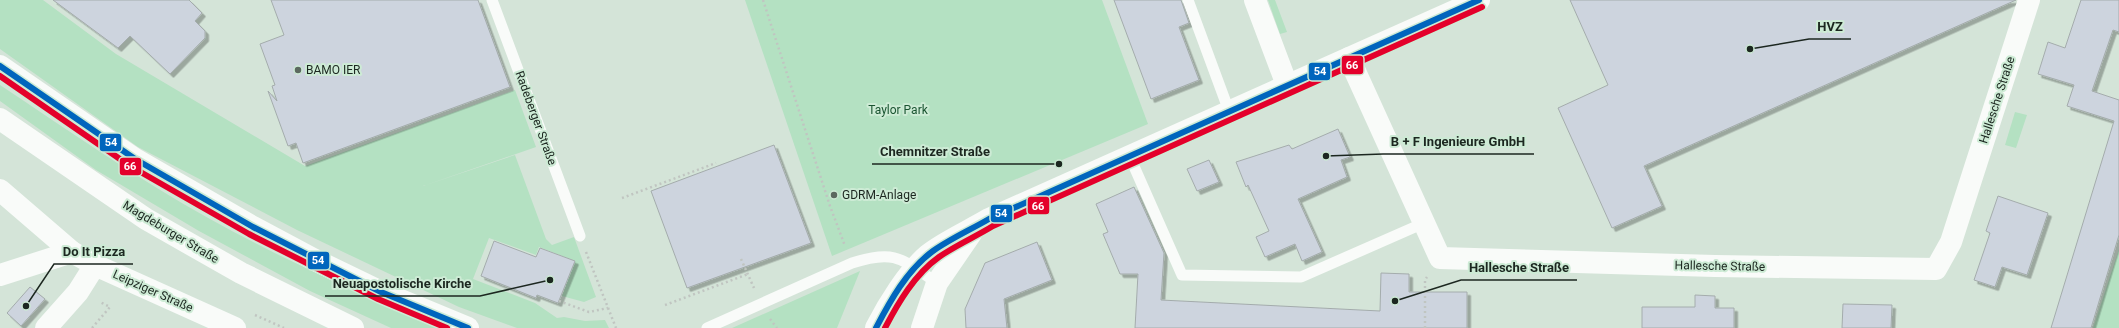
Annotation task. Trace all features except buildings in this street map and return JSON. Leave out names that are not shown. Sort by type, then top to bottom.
[{"type":"street","points":[[1255,0],[1287,85]]},
{"type":"street","points":[[876,328],[892,300],[915,268],[928,254],[1005,210],[1479,0]]},
{"type":"street","name":"Hallesche Straße","points":[[1440,258],[1723,267],[1936,269],[1951,242],[2029,0]]},
{"type":"street","points":[[1349,58],[1440,258]]},
{"type":"street","points":[[0,66],[135,159],[253,227],[313,259],[381,292],[468,328]]},
{"type":"street","name":"Magdeburger Straße","points":[[0,119],[146,219],[241,273],[353,328]]},
{"type":"street","name":"Leipziger Straße","points":[[0,190],[72,252],[95,265],[235,328]]},
{"type":"street","points":[[925,324],[937,283],[974,228]]},
{"type":"street","points":[[0,275],[72,252]]},
{"type":"street","points":[[46,328],[78,292],[95,265]]},
{"type":"lane","name":"Radeberger Straße","points":[[492,0],[580,236]]},
{"type":"lane","points":[[1188,0],[1229,111]]},
{"type":"lane","points":[[1129,155],[1182,275],[1301,277],[1424,223]]},
{"type":"lane","points":[[707,328],[852,263],[874,256],[890,256],[903,260],[937,283]]},
{"type":"path","points":[[763,0],[830,206],[852,263]]},
{"type":"path","points":[[622,198],[716,163]]},
{"type":"path","points":[[580,236],[616,328]]},
{"type":"path","points":[[1425,328],[1425,280],[1440,258]]},
{"type":"path","points":[[741,259],[752,285]]},
{"type":"path","points":[[665,305],[748,274]]},
{"type":"path","points":[[559,301],[589,312],[608,308]]},
{"type":"green space","points":[[0,0],[43,0],[116,54],[305,166],[515,90],[536,147],[423,186],[515,155],[546,239],[552,245],[574,237],[596,297],[584,302],[562,296],[575,261],[539,247],[536,255],[489,238],[473,279],[535,303],[557,318],[564,317],[585,321],[605,320],[609,328],[517,328],[459,307],[297,230],[138,147],[0,49]]},
{"type":"green space","name":"Taylor Park","points":[[745,0],[1102,0],[1148,124],[832,256]]},
{"type":"green space","points":[[1268,0],[1275,0],[1287,32],[1280,34]]},
{"type":"green space","points":[[0,85],[130,171],[183,204],[294,262],[437,328],[391,328],[310,291],[199,231],[96,170],[0,101]]},
{"type":"green space","points":[[2015,112],[2027,115],[2016,148],[2005,145]]},
{"type":"green space","points":[[2119,249],[2119,328],[2093,328]]},
{"type":"green space","points":[[860,271],[837,328],[732,328]]},
{"type":"transit line","name":"54","points":[[876,328],[900,286],[915,267],[946,242],[989,219],[1479,0]]},
{"type":"transit line","name":"66","points":[[885,328],[915,280],[930,264],[952,249],[993,226],[1482,7]]},
{"type":"transit line","name":"54","points":[[0,66],[135,159],[253,227],[381,292],[468,328]]},
{"type":"transit line","name":"66","points":[[0,76],[130,166],[249,234],[378,299],[447,328]]},
{"type":"place","name":"HVZ","points":[[1750,49]]},
{"type":"place","name":"BAMO IER","points":[[298,70]]},
{"type":"place","name":"B + F Ingenieure GmbH","points":[[1326,156]]},
{"type":"place","name":"Chemnitzer Straße","points":[[1059,164]]},
{"type":"place","name":"GDRM-Anlage","points":[[834,195]]},
{"type":"place","name":"Neuapostolische Kirche","points":[[550,280]]},
{"type":"place","name":"Hallesche Straße","points":[[1395,301]]},
{"type":"place","name":"Do It Pizza","points":[[26,306]]}]
